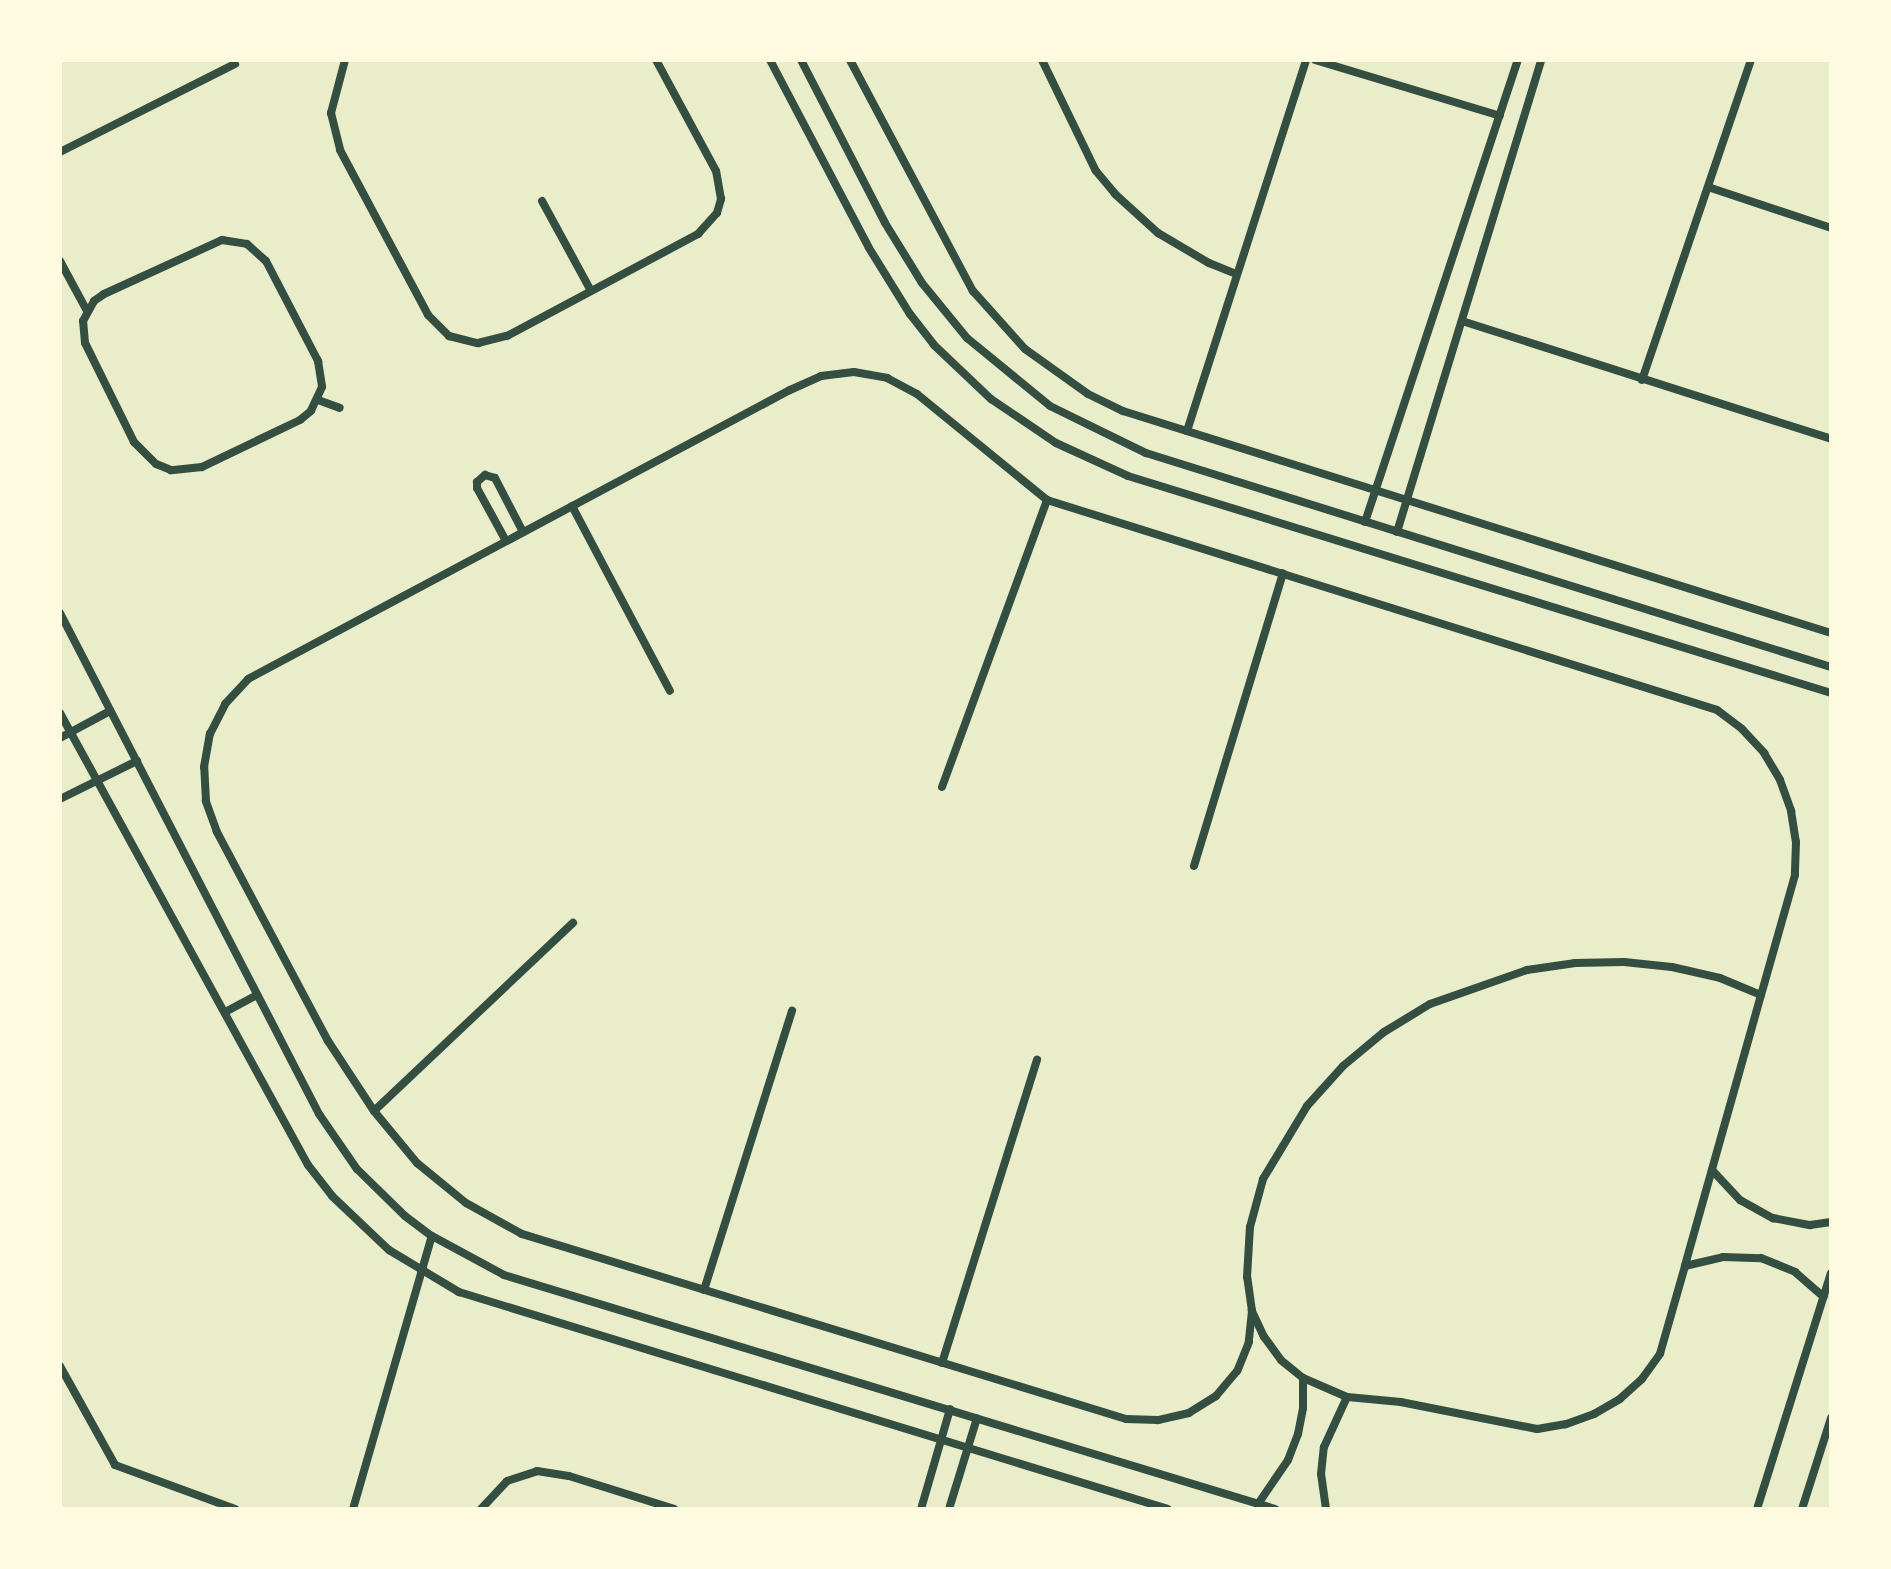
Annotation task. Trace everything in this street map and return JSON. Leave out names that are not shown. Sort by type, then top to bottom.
[{"type":"street","points":[[345,60],[331,113],[334,138],[437,327],[463,341],[493,341],[698,234],[709,225],[721,199],[716,171],[656,60]]},
{"type":"street","points":[[770,60],[869,248],[910,314],[934,345],[981,391],[1056,443],[1128,476],[1831,693]]},
{"type":"street","points":[[801,60],[909,263],[951,320],[1002,370],[1050,406],[1113,440],[1831,667]]},
{"type":"street","points":[[850,60],[973,291],[997,321],[1045,365],[1088,394],[1123,411],[1831,633]]},
{"type":"street","points":[[1042,60],[1096,171],[1115,194],[1158,233],[1209,263],[1236,274]]},
{"type":"street","points":[[1187,431],[1306,60]]},
{"type":"street","points":[[1315,60],[1500,116]]},
{"type":"street","points":[[1365,522],[1518,60]]},
{"type":"street","points":[[1397,532],[1541,60]]},
{"type":"street","points":[[1642,380],[1751,60]]},
{"type":"street","points":[[60,152],[235,64]]},
{"type":"street","points":[[1708,187],[1831,228]]},
{"type":"street","points":[[542,201],[591,291]]},
{"type":"street","points":[[235,240],[247,244],[266,261],[318,361],[322,374],[318,400],[300,420],[202,467],[179,470],[156,464],[134,442],[85,343],[83,321],[87,311],[104,294],[209,243],[235,240]]},
{"type":"street","points":[[60,261],[87,311]]},
{"type":"street","points":[[1462,321],[1831,439]]},
{"type":"street","points":[[1252,1311],[1264,1337],[1281,1360],[1303,1378],[1347,1397],[1401,1402],[1537,1429],[1566,1424],[1594,1414],[1620,1399],[1642,1379],[1660,1354],[1795,875],[1796,842],[1791,811],[1780,780],[1764,753],[1742,729],[1717,710],[1047,500],[917,394],[887,378],[854,372],[821,376],[790,390],[248,679],[225,704],[210,734],[204,767],[206,801],[217,832],[328,1041],[374,1111],[417,1163],[466,1203],[522,1234],[1126,1419],[1158,1420],[1189,1413],[1216,1396],[1237,1371],[1249,1342],[1252,1311],[1247,1277],[1250,1227],[1263,1179],[1307,1106],[1343,1066],[1384,1032],[1430,1004],[1480,984],[1527,970],[1575,963],[1624,962],[1672,967],[1720,978],[1761,995]]},
{"type":"street","points":[[318,400],[340,408]]},
{"type":"street","points":[[506,541],[477,488],[477,482],[485,475],[495,478],[523,532]]},
{"type":"street","points":[[942,787],[1047,500]]},
{"type":"street","points":[[572,506],[670,691]]},
{"type":"street","points":[[1194,866],[1283,573]]},
{"type":"street","points":[[60,613],[257,995],[337,1142],[380,1193],[432,1236],[504,1275],[1275,1509]]},
{"type":"street","points":[[60,738],[110,711]]},
{"type":"street","points":[[60,713],[227,1011],[308,1165],[359,1224],[421,1272],[459,1292],[1168,1509]]},
{"type":"street","points":[[60,799],[137,761]]},
{"type":"street","points":[[374,1111],[573,923]]},
{"type":"street","points":[[227,1011],[257,995]]},
{"type":"street","points":[[704,1290],[792,1011]]},
{"type":"street","points":[[942,1363],[1037,1060]]},
{"type":"street","points":[[1712,1170],[1740,1200],[1773,1218],[1810,1225],[1831,1222]]},
{"type":"street","points":[[353,1509],[432,1236]]},
{"type":"street","points":[[1685,1266],[1723,1257],[1761,1258],[1795,1272],[1824,1297]]},
{"type":"street","points":[[1757,1509],[1831,1273]]},
{"type":"street","points":[[60,1366],[115,1465],[235,1509]]},
{"type":"street","points":[[1258,1504],[1274,1484],[1293,1447],[1303,1408],[1303,1378]]},
{"type":"street","points":[[1326,1509],[1321,1474],[1324,1447],[1347,1397]]},
{"type":"street","points":[[921,1509],[950,1409]]},
{"type":"street","points":[[949,1509],[977,1418]]},
{"type":"street","points":[[1802,1509],[1831,1418]]},
{"type":"street","points":[[481,1509],[507,1481],[537,1471],[569,1476],[674,1509]]}]
